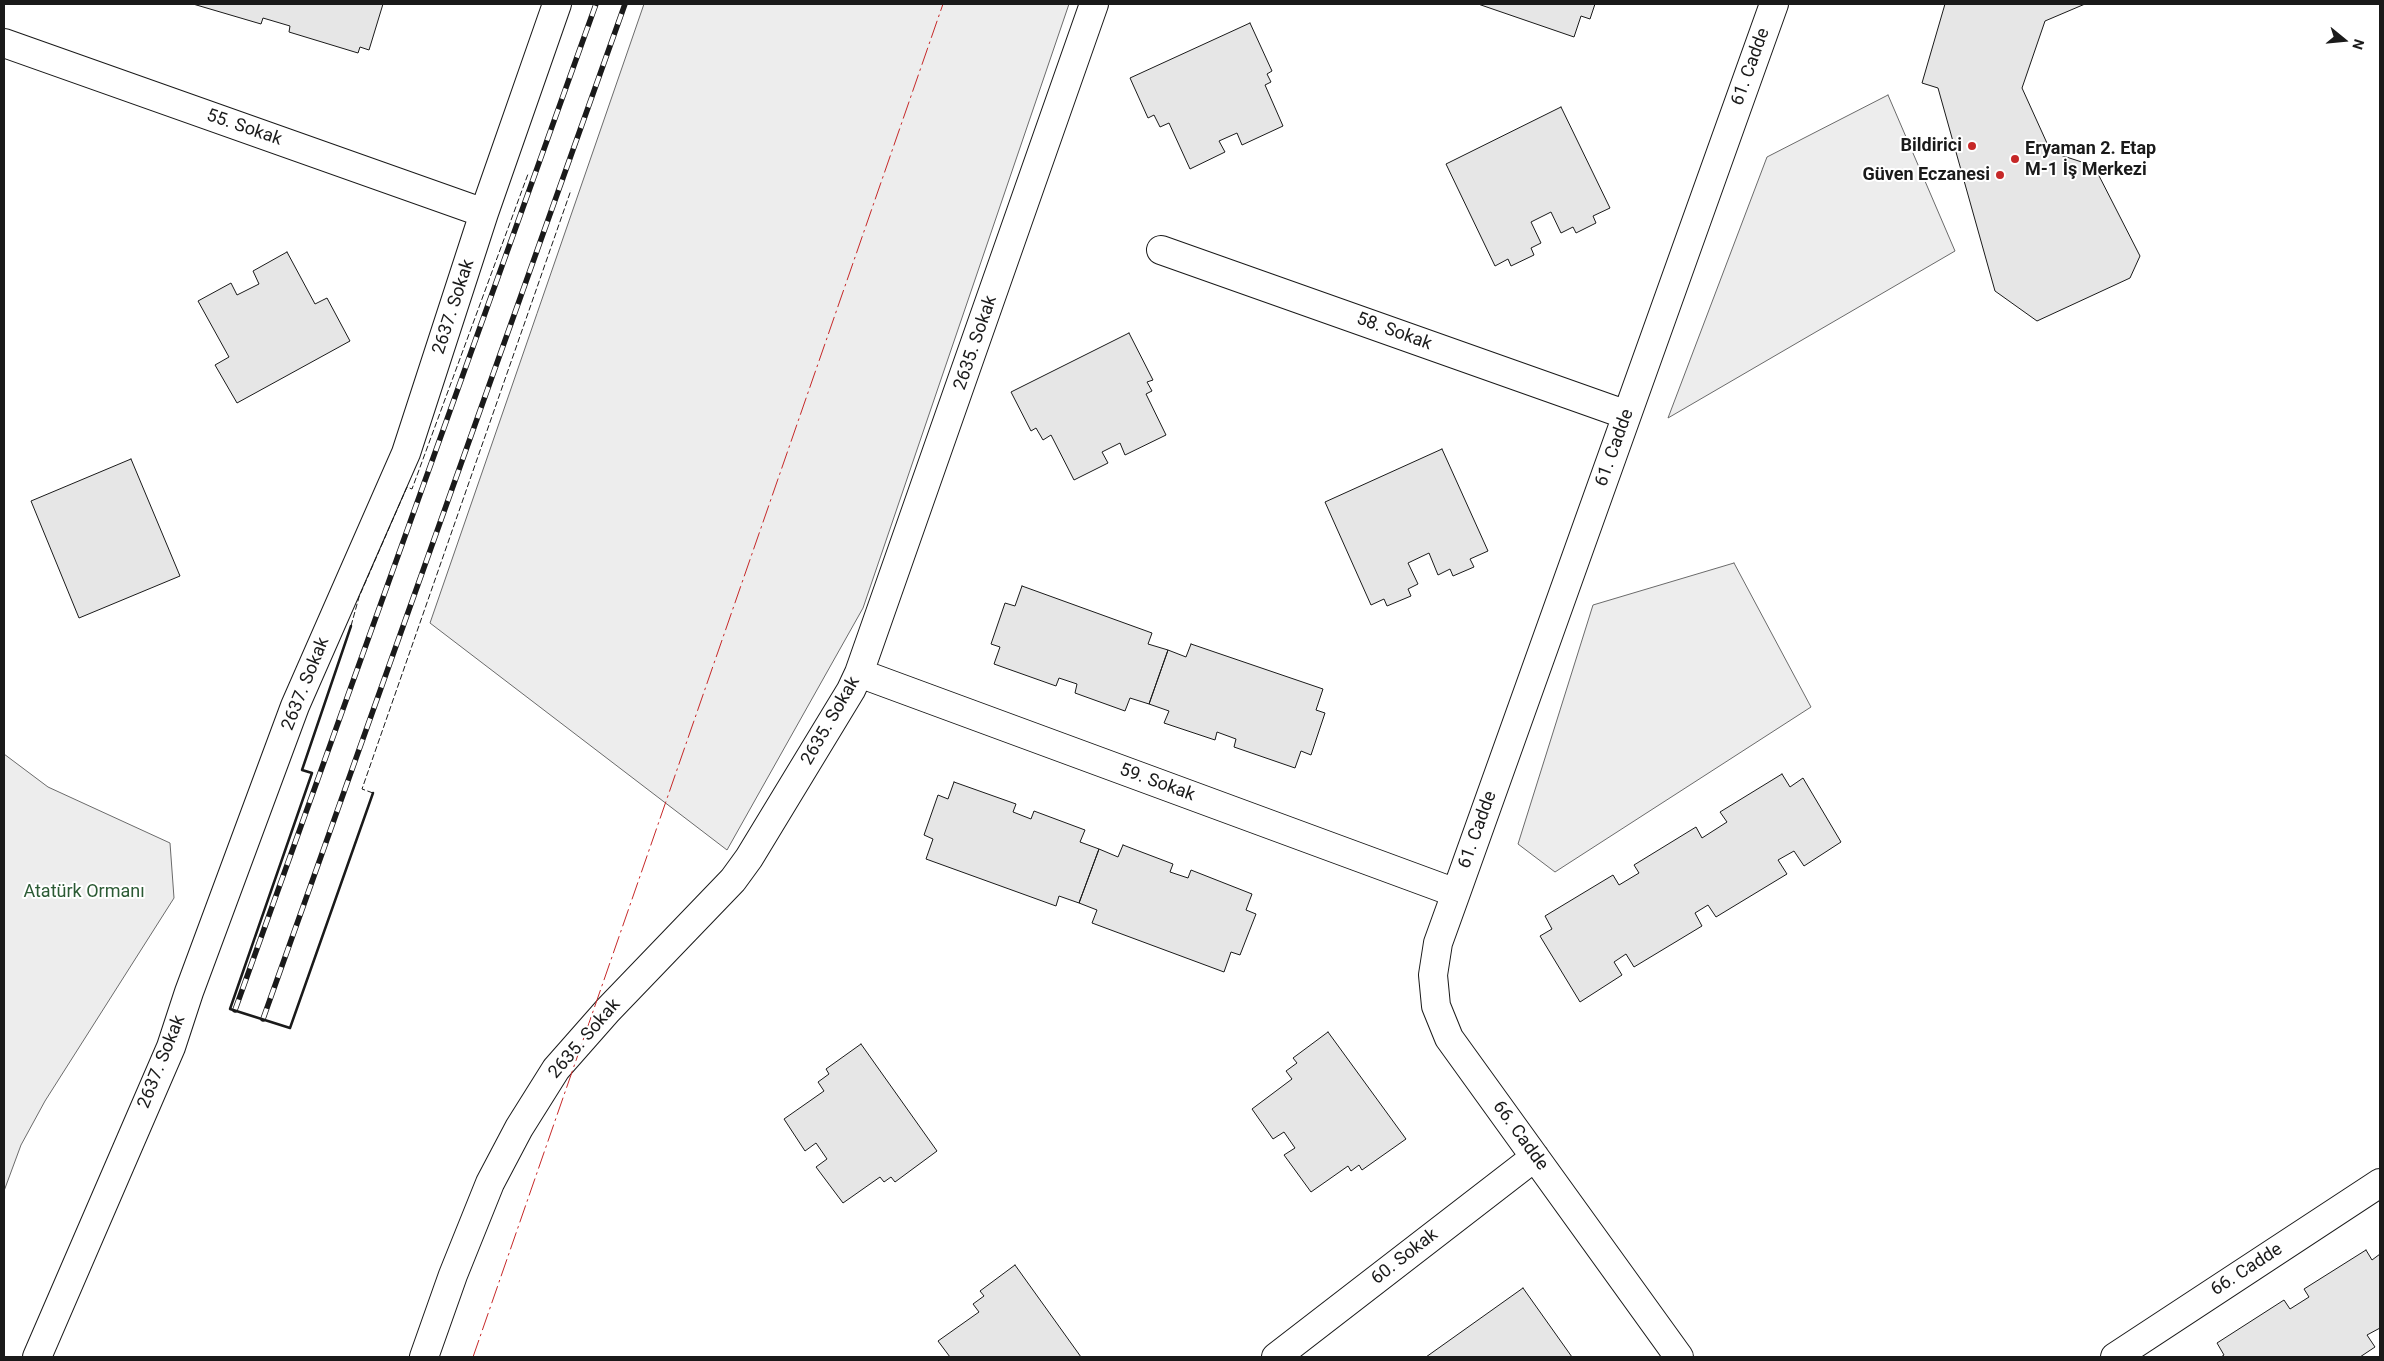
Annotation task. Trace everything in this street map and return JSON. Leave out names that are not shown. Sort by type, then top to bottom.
[{"type":"street","name":"2637. Sokak","points":[[37,1357],[171,1047],[295,706],[374,522],[406,453],[484,213],[557,4]]},
{"type":"street","name":"2635. Sokak","points":[[424,1357],[472,1226],[490,1184],[519,1128],[556,1069],[608,1010],[715,901],[749,858],[839,711],[859,673],[1094,4]]},
{"type":"street","name":"61. Cadde","points":[[1456,893],[1774,4]]},
{"type":"street","name":"55. Sokak","points":[[4,43],[484,213]]},
{"type":"street","name":"58. Sokak","points":[[1161,250],[1627,415]]},
{"type":"street","name":"59. Sokak","points":[[859,673],[1456,893]]},
{"type":"street","name":"66. Cadde","points":[[1456,893],[1434,958],[1433,990],[1436,1006],[1450,1038],[1679,1357]]},
{"type":"street","name":"60. Sokak","points":[[1276,1357],[1535,1157]]},
{"type":"street","name":"66. Cadde","points":[[2114,1357],[2380,1183]]},
{"type":"shaded area","points":[[644,4],[1069,4],[863,608],[727,850],[430,623]]},
{"type":"shaded area","points":[[1888,95],[1955,251],[1668,418],[1767,157]]},
{"type":"shaded area","points":[[1734,563],[1811,707],[1555,872],[1518,844],[1593,605]]},
{"type":"shaded area","name":"Atatürk Ormanı","points":[[4,754],[48,787],[170,843],[174,898],[45,1101],[21,1145],[4,1191]]},
{"type":"building","points":[[193,4],[383,4],[369,50],[360,47],[358,53],[289,32],[290,26],[263,18],[261,24]]},
{"type":"building","points":[[1478,4],[1595,4],[1590,19],[1581,16],[1574,37]]},
{"type":"building","name":"Eryaman 2. Etap M-1 İş Merkezi","points":[[1945,4],[2085,4],[2045,21],[2022,88],[2051,152],[2094,166],[2140,256],[2130,278],[2037,321],[1995,291],[1938,88],[1922,83]]},
{"type":"building","points":[[1250,23],[1272,71],[1267,74],[1271,82],[1265,85],[1283,126],[1242,145],[1237,133],[1219,141],[1225,152],[1190,169],[1169,123],[1160,127],[1154,115],[1148,118],[1130,78]]},
{"type":"building","points":[[1561,107],[1610,208],[1593,216],[1596,223],[1576,233],[1573,227],[1561,233],[1551,212],[1531,222],[1541,243],[1531,248],[1534,255],[1511,266],[1508,259],[1495,266],[1446,164]]},
{"type":"building","points":[[287,252],[315,304],[327,298],[350,341],[237,403],[215,365],[229,357],[198,301],[231,283],[237,295],[259,284],[253,271]]},
{"type":"building","points":[[1129,333],[1153,380],[1147,382],[1152,391],[1146,394],[1166,435],[1125,455],[1120,443],[1102,452],[1108,463],[1074,480],[1051,435],[1043,440],[1036,428],[1031,431],[1011,392]]},
{"type":"building","points":[[1442,449],[1488,551],[1470,559],[1474,567],[1453,576],[1450,569],[1438,575],[1429,553],[1408,563],[1418,584],[1408,589],[1411,596],[1387,606],[1384,599],[1371,605],[1325,502]]},
{"type":"building","points":[[131,459],[180,576],[79,618],[31,501]]},
{"type":"building","points":[[1022,586],[1152,633],[1148,644],[1168,650],[1149,704],[1130,698],[1125,711],[1075,693],[1077,684],[1059,678],[1056,686],[994,664],[1000,647],[991,644],[1005,603],[1015,606]]},
{"type":"building","points":[[1191,644],[1323,689],[1316,710],[1325,713],[1311,755],[1301,751],[1295,768],[1234,747],[1236,739],[1217,732],[1215,740],[1164,723],[1169,711],[1149,704],[1168,650],[1186,657]]},
{"type":"building","points":[[1782,774],[1790,787],[1803,778],[1841,842],[1804,866],[1794,851],[1778,860],[1787,874],[1716,917],[1708,905],[1695,913],[1702,926],[1634,967],[1626,954],[1614,962],[1622,975],[1580,1002],[1540,936],[1552,929],[1545,916],[1613,875],[1619,885],[1639,873],[1634,865],[1696,827],[1702,838],[1727,822],[1720,812]]},
{"type":"building","points":[[954,782],[1016,804],[1013,812],[1031,819],[1034,811],[1085,830],[1080,842],[1099,849],[1079,903],[1059,896],[1056,906],[926,859],[933,839],[924,835],[938,795],[948,799]]},
{"type":"building","points":[[1123,845],[1173,864],[1170,872],[1188,878],[1191,870],[1252,894],[1246,910],[1256,914],[1240,955],[1231,952],[1224,972],[1092,923],[1097,910],[1079,903],[1099,849],[1118,857]]},
{"type":"building","points":[[1328,1032],[1406,1139],[1362,1170],[1359,1165],[1351,1171],[1348,1166],[1311,1192],[1284,1155],[1295,1148],[1284,1132],[1273,1139],[1252,1109],[1292,1079],[1286,1071],[1297,1063],[1293,1058]]},
{"type":"building","points":[[861,1044],[937,1151],[895,1182],[891,1177],[884,1182],[880,1177],[843,1203],[816,1167],[827,1159],[816,1143],[805,1151],[784,1119],[824,1091],[818,1082],[829,1074],[826,1069]]},
{"type":"building","points":[[2366,1250],[2372,1260],[2380,1254],[2380,1328],[2367,1335],[2375,1347],[2360,1357],[2221,1357],[2224,1355],[2217,1343],[2284,1300],[2290,1309],[2309,1297],[2304,1289]]},
{"type":"building","points":[[1015,1265],[1081,1357],[950,1357],[938,1341],[979,1312],[973,1304],[984,1296],[980,1291]]},
{"type":"building","points":[[1523,1288],[1572,1357],[1426,1357]]},
{"type":"railway","points":[[235,1010],[596,4]]},
{"type":"railway","points":[[263,1019],[625,4]]},
{"type":"fence","points":[[351,626],[359,597],[407,487],[412,489],[528,174]]},
{"type":"fence","points":[[373,793],[362,789],[571,190]]},
{"type":"wall","points":[[351,626],[302,770],[312,773],[230,1009],[290,1028],[373,793]]},
{"type":"power","points":[[473,1357],[943,4]]},
{"type":"place","name":"Bildirici","points":[[1972,146]]},
{"type":"place","name":"Eryaman 2. Etap M-1 İş Merkezi","points":[[2015,159]]},
{"type":"place","name":"Güven Eczanesi","points":[[2000,175]]}]
